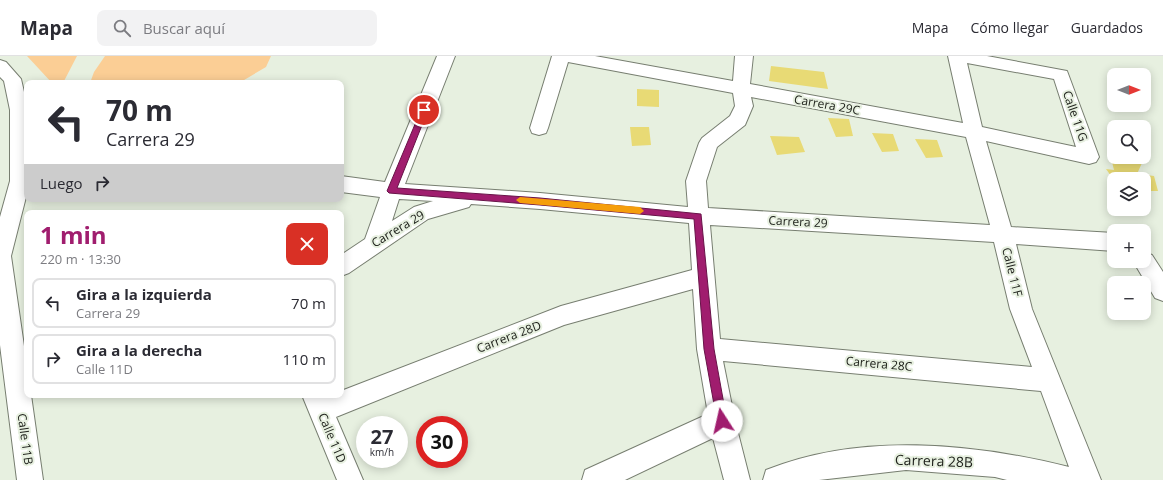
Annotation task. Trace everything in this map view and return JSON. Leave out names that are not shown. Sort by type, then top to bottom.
[{"type":"street","points":[[375,242],[392,191],[446,56]]},
{"type":"street","points":[[539,128],[561,56]]},
{"type":"street","name":"Carrera 29C","points":[[565,56],[974,132],[1089,157]]},
{"type":"street","points":[[737,480],[722,421],[709,349],[702,277],[696,181],[709,143],[738,120],[744,106],[741,89],[744,56]]},
{"type":"street","name":"Calle 11G","points":[[957,56],[1061,75],[1089,157]]},
{"type":"street","name":"Calle 11F","points":[[957,56],[974,132],[1003,234],[1021,309],[1088,480]]},
{"type":"street","name":"Calle 11B","points":[[0,66],[12,79],[19,110],[20,181],[0,256],[30,480]]},
{"type":"street","name":"Carrera 29","points":[[344,184],[392,191],[483,197],[698,216],[1107,241]]},
{"type":"street","name":"Carrera 29","points":[[344,265],[375,242],[421,213],[455,202],[483,197]]},
{"type":"street","points":[[1148,268],[1163,291]]},
{"type":"street","name":"Carrera 28D","points":[[344,393],[561,316],[702,277]]},
{"type":"street","name":"Carrera 28C","points":[[709,349],[1049,380]]},
{"type":"street","name":"Carrera 28D","points":[[317,403],[331,398]]},
{"type":"street","name":"Calle 11D","points":[[317,403],[350,480]]},
{"type":"street","points":[[595,480],[722,421]]},
{"type":"street","name":"Carrera 28B","points":[[776,480],[821,466],[906,457],[995,464],[1069,480]]},
{"type":"shaded area","points":[[27,56],[77,56],[65,80],[49,80]]},
{"type":"shaded area","points":[[105,56],[271,56],[266,67],[244,80],[91,80],[94,72]]},
{"type":"building","points":[[771,66],[824,72],[828,89],[769,81]]},
{"type":"building","points":[[637,89],[659,90],[659,107],[637,106]]},
{"type":"building","points":[[828,118],[849,119],[853,136],[836,137]]},
{"type":"building","points":[[630,127],[649,127],[651,145],[632,146]]},
{"type":"building","points":[[872,133],[893,134],[899,151],[882,152]]},
{"type":"building","points":[[770,136],[799,137],[805,152],[777,155]]},
{"type":"building","points":[[915,139],[937,140],[943,157],[926,158]]},
{"type":"building","points":[[1112,164],[1142,164],[1138,172],[1108,172],[1106,169],[1114,170]]},
{"type":"building","points":[[1151,176],[1154,176],[1158,191],[1151,191]]},
{"type":"slow traffic","points":[[520,200],[640,211]]},
{"type":"route","points":[[424,110],[392,191],[540,201],[698,216],[709,349],[722,421]]}]
